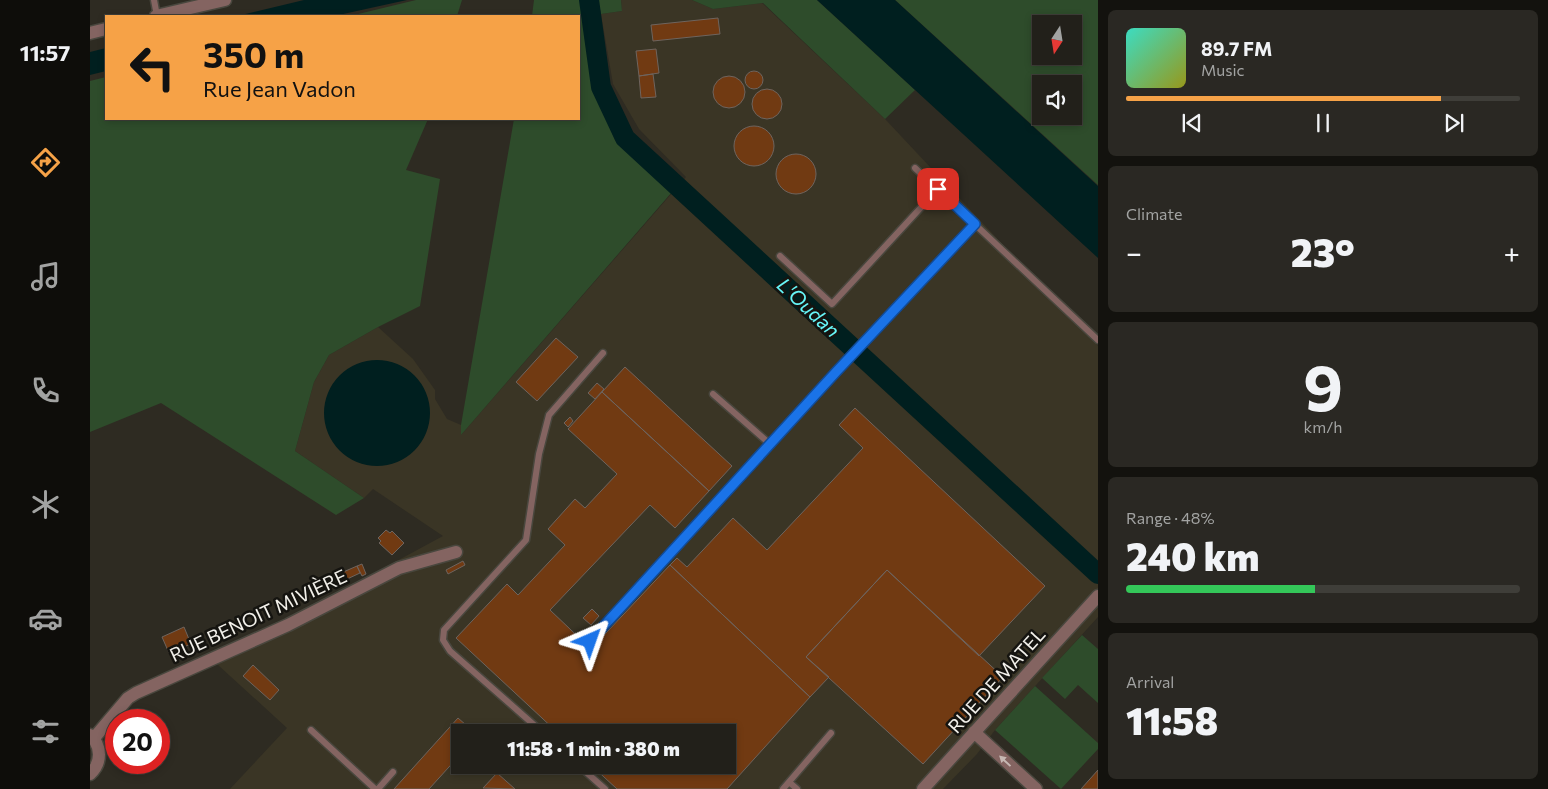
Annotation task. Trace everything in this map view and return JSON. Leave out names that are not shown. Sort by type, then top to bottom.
[{"type":"street","points":[[161,15],[226,0]]},
{"type":"street","points":[[90,33],[105,29]]},
{"type":"street","name":"RUE BENOIT MIVIÈRE","points":[[92,737],[128,698],[136,693],[288,625],[399,568],[456,552]]},
{"type":"street","name":"RUE DE MATEL","points":[[922,789],[1098,596]]},
{"type":"street","points":[[974,732],[1036,789]]},
{"type":"street","points":[[90,774],[99,760],[99,752],[92,737]]},
{"type":"lane","points":[[154,0],[157,15]]},
{"type":"lane","points":[[915,168],[1098,340]]},
{"type":"lane","points":[[780,256],[832,304],[938,189]]},
{"type":"lane","points":[[590,641],[975,224]]},
{"type":"lane","points":[[533,724],[450,651],[443,640],[444,630],[526,540],[538,454],[549,415],[603,353]]},
{"type":"lane","points":[[713,394],[770,444]]},
{"type":"lane","points":[[311,730],[377,789],[393,772]]},
{"type":"lane","points":[[783,789],[831,732]]},
{"type":"lane","points":[[588,774],[605,789]]},
{"type":"lane","points":[[789,782],[797,789]]},
{"type":"shaded area","points":[[621,0],[692,0],[713,9],[762,3],[885,119],[1098,346],[1098,617],[995,730],[977,754],[943,789],[230,789],[287,728],[206,654],[306,610],[443,536],[373,489],[364,498],[295,451],[314,382],[329,355],[378,327],[413,359],[435,390],[435,399],[447,419],[461,425],[461,435],[686,177],[639,129],[613,84],[601,14],[622,11]]},
{"type":"green space","points":[[416,0],[462,0],[457,15],[354,15]]},
{"type":"green space","points":[[534,0],[581,0],[594,90],[615,140],[672,192],[461,435],[461,425],[514,120],[580,120],[580,15],[532,15]]},
{"type":"green space","points":[[598,0],[621,0],[622,11],[601,14]]},
{"type":"green space","points":[[692,0],[817,0],[915,90],[885,119],[763,3],[713,9]]},
{"type":"green space","points":[[895,0],[1098,0],[1098,185],[1032,125],[1082,125],[1082,75],[1032,75],[1032,125]]},
{"type":"green space","points":[[105,77],[105,120],[428,120],[406,170],[440,179],[420,306],[329,355],[314,382],[295,451],[364,498],[336,515],[161,403],[90,432],[90,81]]},
{"type":"green space","points":[[1082,635],[1098,649],[1098,703],[1078,685],[1065,699],[1042,678]]},
{"type":"green space","points":[[1035,686],[1098,743],[1098,749],[1061,789],[995,730]]},
{"type":"water","points":[[304,0],[407,0],[339,15],[241,15]]},
{"type":"water","points":[[817,0],[895,0],[1098,186],[1098,258]]},
{"type":"water","points":[[105,48],[105,71],[90,75],[90,52]]},
{"type":"water","points":[[377,360],[397,364],[414,376],[426,393],[430,413],[426,433],[414,450],[397,462],[377,466],[357,462],[340,450],[328,433],[324,413],[328,393],[340,376],[357,364]]},
{"type":"building","points":[[718,18],[720,34],[653,41],[651,25]]},
{"type":"building","points":[[656,49],[659,73],[639,76],[636,51]]},
{"type":"building","points":[[754,71],[760,74],[763,80],[760,86],[754,89],[748,86],[745,80],[748,74]]},
{"type":"building","points":[[653,74],[656,97],[641,98],[639,76]]},
{"type":"building","points":[[729,76],[741,80],[745,92],[741,104],[729,108],[717,104],[713,92],[717,80]]},
{"type":"building","points":[[767,89],[777,94],[782,104],[777,114],[767,119],[757,114],[752,104],[757,94]]},
{"type":"building","points":[[754,126],[768,132],[774,146],[768,160],[754,166],[740,160],[734,146],[740,132]]},
{"type":"building","points":[[796,154],[810,160],[816,174],[810,188],[796,194],[782,188],[776,174],[782,160]]},
{"type":"building","points":[[556,338],[578,357],[537,401],[516,382]]},
{"type":"building","points":[[625,367],[732,466],[709,491],[602,392]]},
{"type":"building","points":[[597,383],[604,389],[595,399],[588,393]]},
{"type":"building","points":[[602,392],[709,491],[675,528],[650,505],[550,610],[591,649],[670,565],[810,697],[727,789],[617,789],[601,774],[736,774],[736,724],[548,724],[456,638],[507,584],[518,595],[565,545],[548,529],[575,499],[585,508],[617,474],[568,429]]},
{"type":"building","points":[[855,408],[1045,586],[979,656],[887,570],[806,657],[829,677],[810,697],[670,565],[677,558],[687,567],[733,518],[767,550],[863,448],[839,425]]},
{"type":"building","points":[[570,417],[573,421],[568,427],[564,423]]},
{"type":"building","points":[[386,530],[390,533],[392,531],[404,543],[392,555],[379,543],[381,541],[378,538]]},
{"type":"building","points":[[463,561],[465,565],[448,574],[446,570]]},
{"type":"building","points":[[362,564],[366,574],[362,576],[357,566]]},
{"type":"building","points":[[357,566],[360,573],[345,580],[341,573]]},
{"type":"building","points":[[887,570],[1003,677],[923,764],[806,657]]},
{"type":"building","points":[[592,609],[599,616],[591,625],[583,618]]},
{"type":"building","points":[[184,627],[191,644],[169,653],[162,637]]},
{"type":"building","points":[[253,665],[279,690],[270,700],[243,676]]},
{"type":"building","points":[[458,718],[465,724],[453,724]]},
{"type":"building","points":[[451,726],[451,765],[429,789],[394,789]]},
{"type":"building","points":[[1098,770],[1098,789],[1081,789]]},
{"type":"building","points":[[498,774],[515,789],[483,788]]},
{"type":"waterway","name":"L'Oudan","points":[[589,0],[601,87],[625,138],[1098,574]]},
{"type":"route","points":[[590,641],[942,257],[975,224],[938,189]]}]
